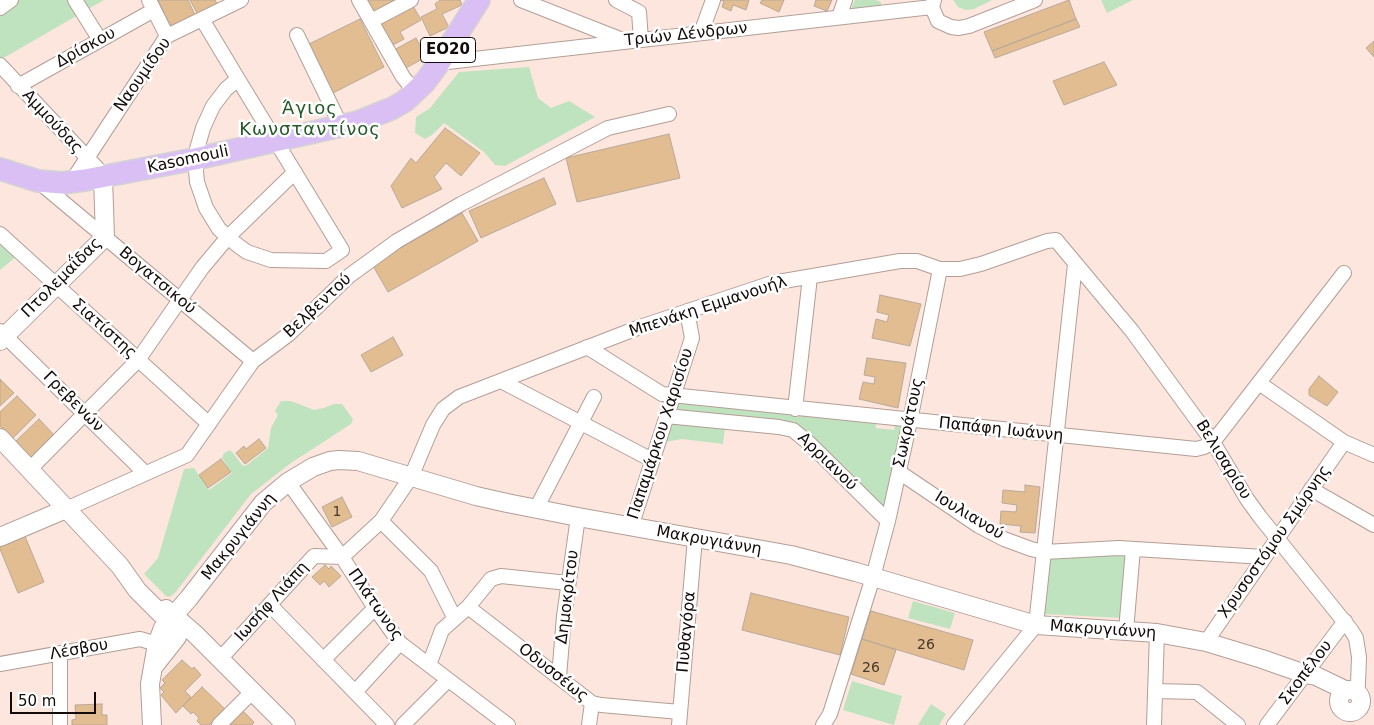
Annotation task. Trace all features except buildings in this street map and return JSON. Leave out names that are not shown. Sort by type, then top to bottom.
[{"type":"main road","name":"ΕΟ20","points":[[414,92],[425,82],[440,63],[476,1]]},
{"type":"main road","name":"Kasomouli","points":[[2,168],[38,181],[56,183],[103,178],[358,122],[393,108],[414,92]]},
{"type":"main road","name":"Kasomouli","points":[[2,168],[72,181]]},
{"type":"street","points":[[0,8],[11,0]]},
{"type":"street","points":[[75,0],[100,40]]},
{"type":"street","name":"Ναουμίδου","points":[[72,181],[167,36],[242,0]]},
{"type":"street","points":[[359,0],[403,77],[414,92]]},
{"type":"street","points":[[371,21],[411,0]]},
{"type":"street","points":[[521,0],[627,42]]},
{"type":"street","points":[[616,0],[639,12],[641,40]]},
{"type":"street","points":[[701,33],[713,0]]},
{"type":"street","points":[[839,17],[845,0]]},
{"type":"street","points":[[913,0],[933,3],[938,21],[951,27],[959,28],[969,26],[1035,0]]},
{"type":"street","name":"Τριών Δένδρων","points":[[440,63],[839,17],[895,5],[933,3]]},
{"type":"street","points":[[152,5],[167,36]]},
{"type":"street","name":"Δρίσκου","points":[[18,86],[100,40],[152,5]]},
{"type":"street","points":[[202,20],[295,172],[342,250],[326,261],[271,260],[247,252],[228,237],[212,220],[206,208],[197,182],[195,159],[203,128],[213,106],[226,89],[238,79]]},
{"type":"street","points":[[297,35],[341,126]]},
{"type":"street","name":"Αμμούδας","points":[[0,65],[97,168],[103,178]]},
{"type":"street","name":"Βελβεντού","points":[[0,537],[187,455],[253,361],[289,334],[348,276],[419,228],[487,190],[608,128],[669,114]]},
{"type":"street","points":[[29,470],[138,360],[202,268],[228,237],[295,172]]},
{"type":"street","name":"Πτολεμαΐδας","points":[[2,336],[105,237],[103,178]]},
{"type":"street","name":"Βογατσικού","points":[[38,181],[253,361]]},
{"type":"street","name":"Σιατίστης","points":[[0,234],[208,424]]},
{"type":"street","name":"Βελισαρίου","points":[[1056,240],[1132,331],[1213,442],[1247,499],[1276,540],[1345,621],[1356,638],[1359,664],[1356,705]]},
{"type":"street","name":"Μπενάκη Εμμανουήλ","points":[[411,477],[433,425],[443,410],[459,397],[587,347],[686,311],[772,283],[900,261],[917,261],[940,269],[960,269],[981,264],[1046,241],[1056,240]]},
{"type":"street","points":[[954,725],[1036,625],[1075,264]]},
{"type":"street","name":"Σωκράτους","points":[[830,721],[888,521],[940,269]]},
{"type":"street","points":[[1213,442],[1344,273]]},
{"type":"street","points":[[795,409],[810,277]]},
{"type":"street","name":"Παπαμάρκου Χαρισίου","points":[[631,527],[692,338],[686,311]]},
{"type":"street","name":"Γρεβενών","points":[[2,336],[85,414],[145,474]]},
{"type":"street","name":"Παπάφη Ιωάννη","points":[[587,347],[662,394],[1187,450],[1204,447],[1213,442]]},
{"type":"street","points":[[501,381],[652,460]]},
{"type":"street","points":[[1259,383],[1344,442],[1374,454]]},
{"type":"street","points":[[536,509],[594,397]]},
{"type":"street","name":"Αρριανού","points":[[666,416],[793,430],[805,439],[888,521]]},
{"type":"street","points":[[0,438],[120,566],[136,578],[168,621],[195,634],[286,725]]},
{"type":"street","name":"Χρυσοστόμου Σμύρνης","points":[[1206,642],[1344,442]]},
{"type":"street","name":"Μακρυγιάννη","points":[[168,621],[253,514],[269,497],[288,482],[313,467],[330,461],[358,461],[476,496],[578,518],[791,555],[1036,625],[1157,633],[1206,642],[1316,676],[1356,705]]},
{"type":"street","name":"Ιουλιανού","points":[[899,472],[988,531],[1044,552]]},
{"type":"street","points":[[342,557],[382,520],[411,477]]},
{"type":"street","name":"Πλάτωνος","points":[[288,482],[400,643],[508,725]]},
{"type":"street","points":[[1311,489],[1374,525]]},
{"type":"street","name":"Δημοκρίτου","points":[[559,677],[568,583],[578,518]]},
{"type":"street","points":[[382,520],[431,571],[454,617]]},
{"type":"street","name":"Πυθαγόρα","points":[[679,718],[695,538]]},
{"type":"street","points":[[1044,552],[1133,549],[1264,557]]},
{"type":"street","points":[[1126,631],[1133,549]]},
{"type":"street","name":"Ιωσήφ Λιάπη","points":[[220,659],[314,556],[342,557]]},
{"type":"street","points":[[429,666],[442,630],[495,577],[568,583]]},
{"type":"street","points":[[270,605],[387,725]]},
{"type":"street","name":"Οδυσσέως","points":[[468,606],[592,703],[679,718]]},
{"type":"street","points":[[323,660],[375,608]]},
{"type":"street","points":[[152,725],[150,684],[168,621]]},
{"type":"street","name":"Λέσβου","points":[[0,664],[140,639],[168,621]]},
{"type":"street","name":"Σκοπέλου","points":[[1267,725],[1345,621]]},
{"type":"street","points":[[1154,725],[1157,633]]},
{"type":"street","points":[[355,692],[400,643]]},
{"type":"street","points":[[60,653],[60,725]]},
{"type":"street","points":[[403,725],[448,680]]},
{"type":"street","points":[[1156,691],[1197,692],[1238,725]]},
{"type":"street","points":[[219,725],[252,692]]},
{"type":"street","points":[[589,725],[592,703]]},
{"type":"green space","points":[[0,0],[104,0],[0,60]]},
{"type":"green space","points":[[855,0],[875,0],[881,2],[881,6],[851,9]]},
{"type":"green space","points":[[953,0],[992,0],[974,9],[966,10],[958,7]]},
{"type":"green space","points":[[1101,0],[1133,0],[1107,13]]},
{"type":"green space","points":[[529,67],[538,98],[551,108],[569,101],[595,117],[505,166],[495,165],[484,152],[444,123],[425,139],[415,133],[416,117],[430,108],[459,72]]},
{"type":"green space","points":[[0,242],[16,257],[0,270]]},
{"type":"green space","points":[[281,401],[291,401],[314,410],[334,404],[342,404],[353,419],[351,424],[291,463],[251,494],[175,593],[170,597],[166,596],[144,574],[158,558],[184,469],[194,468],[209,490],[232,473],[222,458],[224,453],[230,450],[243,466],[247,465],[268,448],[271,428],[278,415],[275,411]]},
{"type":"green space","points":[[677,402],[876,423],[876,428],[894,430],[895,425],[901,426],[886,510],[807,433],[674,413]]},
{"type":"green space","points":[[671,424],[725,427],[723,444],[682,439],[665,442]]},
{"type":"green space","points":[[1128,553],[1123,618],[1043,614],[1049,556]]},
{"type":"green space","points":[[913,601],[955,613],[950,629],[908,618]]},
{"type":"green space","points":[[852,681],[902,696],[894,725],[843,710]]},
{"type":"green space","points":[[931,704],[946,714],[939,725],[918,725]]},
{"type":"district","name":"Άγιος Κωνσταντίνος","points":[[310,119]]}]
